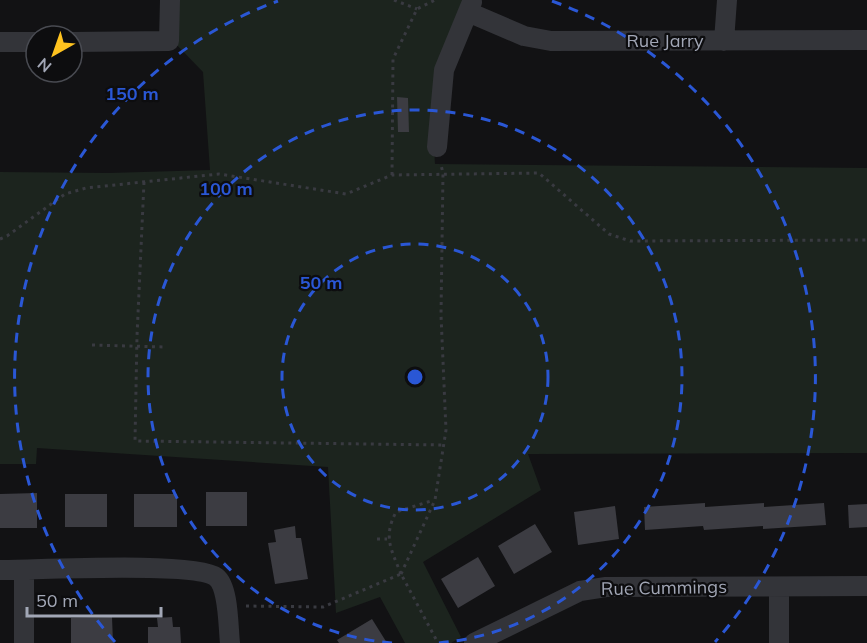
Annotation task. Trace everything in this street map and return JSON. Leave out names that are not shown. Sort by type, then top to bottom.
[{"type":"street","points":[[84,42],[169,41],[170,0]]},
{"type":"street","points":[[724,41],[727,0]]},
{"type":"street","points":[[437,147],[444,70],[471,6]]},
{"type":"street","name":"Rue Jarry","points":[[471,6],[524,36],[551,41],[867,40]]},
{"type":"street","points":[[0,42],[24,42]]},
{"type":"street","points":[[0,570],[167,568],[198,570],[216,576],[224,587],[230,643]]},
{"type":"street","points":[[24,570],[24,643]]},
{"type":"street","points":[[779,586],[779,643]]},
{"type":"street","name":"Rue Cummings","points":[[474,643],[580,591],[606,587],[867,586]]},
{"type":"path","points":[[394,0],[417,9]]},
{"type":"path","points":[[392,175],[393,59],[417,9],[435,0]]},
{"type":"path","points":[[226,605],[323,607],[372,584],[401,574],[435,500],[446,430],[441,315],[443,173]]},
{"type":"path","points":[[0,239],[65,195],[86,188],[219,174],[346,194],[392,175],[539,173],[609,234],[630,241],[867,240]]},
{"type":"path","points":[[144,182],[136,346],[135,441],[444,445]]},
{"type":"path","points":[[92,345],[164,347]]},
{"type":"path","points":[[435,500],[396,512],[390,523],[387,539],[401,574],[438,643]]},
{"type":"path","points":[[377,539],[387,539]]},
{"type":"shaded area","points":[[172,0],[470,0],[432,114],[435,164],[867,168],[867,453],[528,454],[541,490],[423,562],[461,637],[451,643],[405,643],[380,597],[336,613],[328,467],[37,448],[36,464],[0,464],[0,172],[109,173],[210,170],[203,72],[171,39]]},
{"type":"building","points":[[397,97],[408,98],[409,132],[398,132]]},
{"type":"building","points":[[206,492],[247,492],[247,526],[206,526]]},
{"type":"building","points":[[37,493],[37,528],[0,528],[0,494]]},
{"type":"building","points":[[65,494],[107,494],[107,527],[65,527]]},
{"type":"building","points":[[134,494],[177,494],[177,527],[134,527]]},
{"type":"building","points":[[705,503],[705,507],[764,503],[764,507],[824,503],[826,525],[704,530],[703,526],[645,530],[644,507]]},
{"type":"building","points":[[867,504],[867,527],[849,528],[848,505]]},
{"type":"building","points":[[615,506],[619,539],[578,545],[574,512]]},
{"type":"building","points":[[535,524],[552,552],[514,574],[498,546]]},
{"type":"building","points":[[295,526],[296,538],[301,538],[308,579],[275,584],[268,543],[276,542],[274,530]]},
{"type":"building","points":[[478,557],[495,586],[458,608],[441,579]]},
{"type":"building","points":[[112,617],[113,643],[71,643],[71,618]]},
{"type":"building","points":[[172,617],[173,627],[180,627],[181,643],[148,643],[148,627],[158,627],[157,618]]},
{"type":"building","points":[[372,619],[387,643],[339,643],[337,640]]}]
